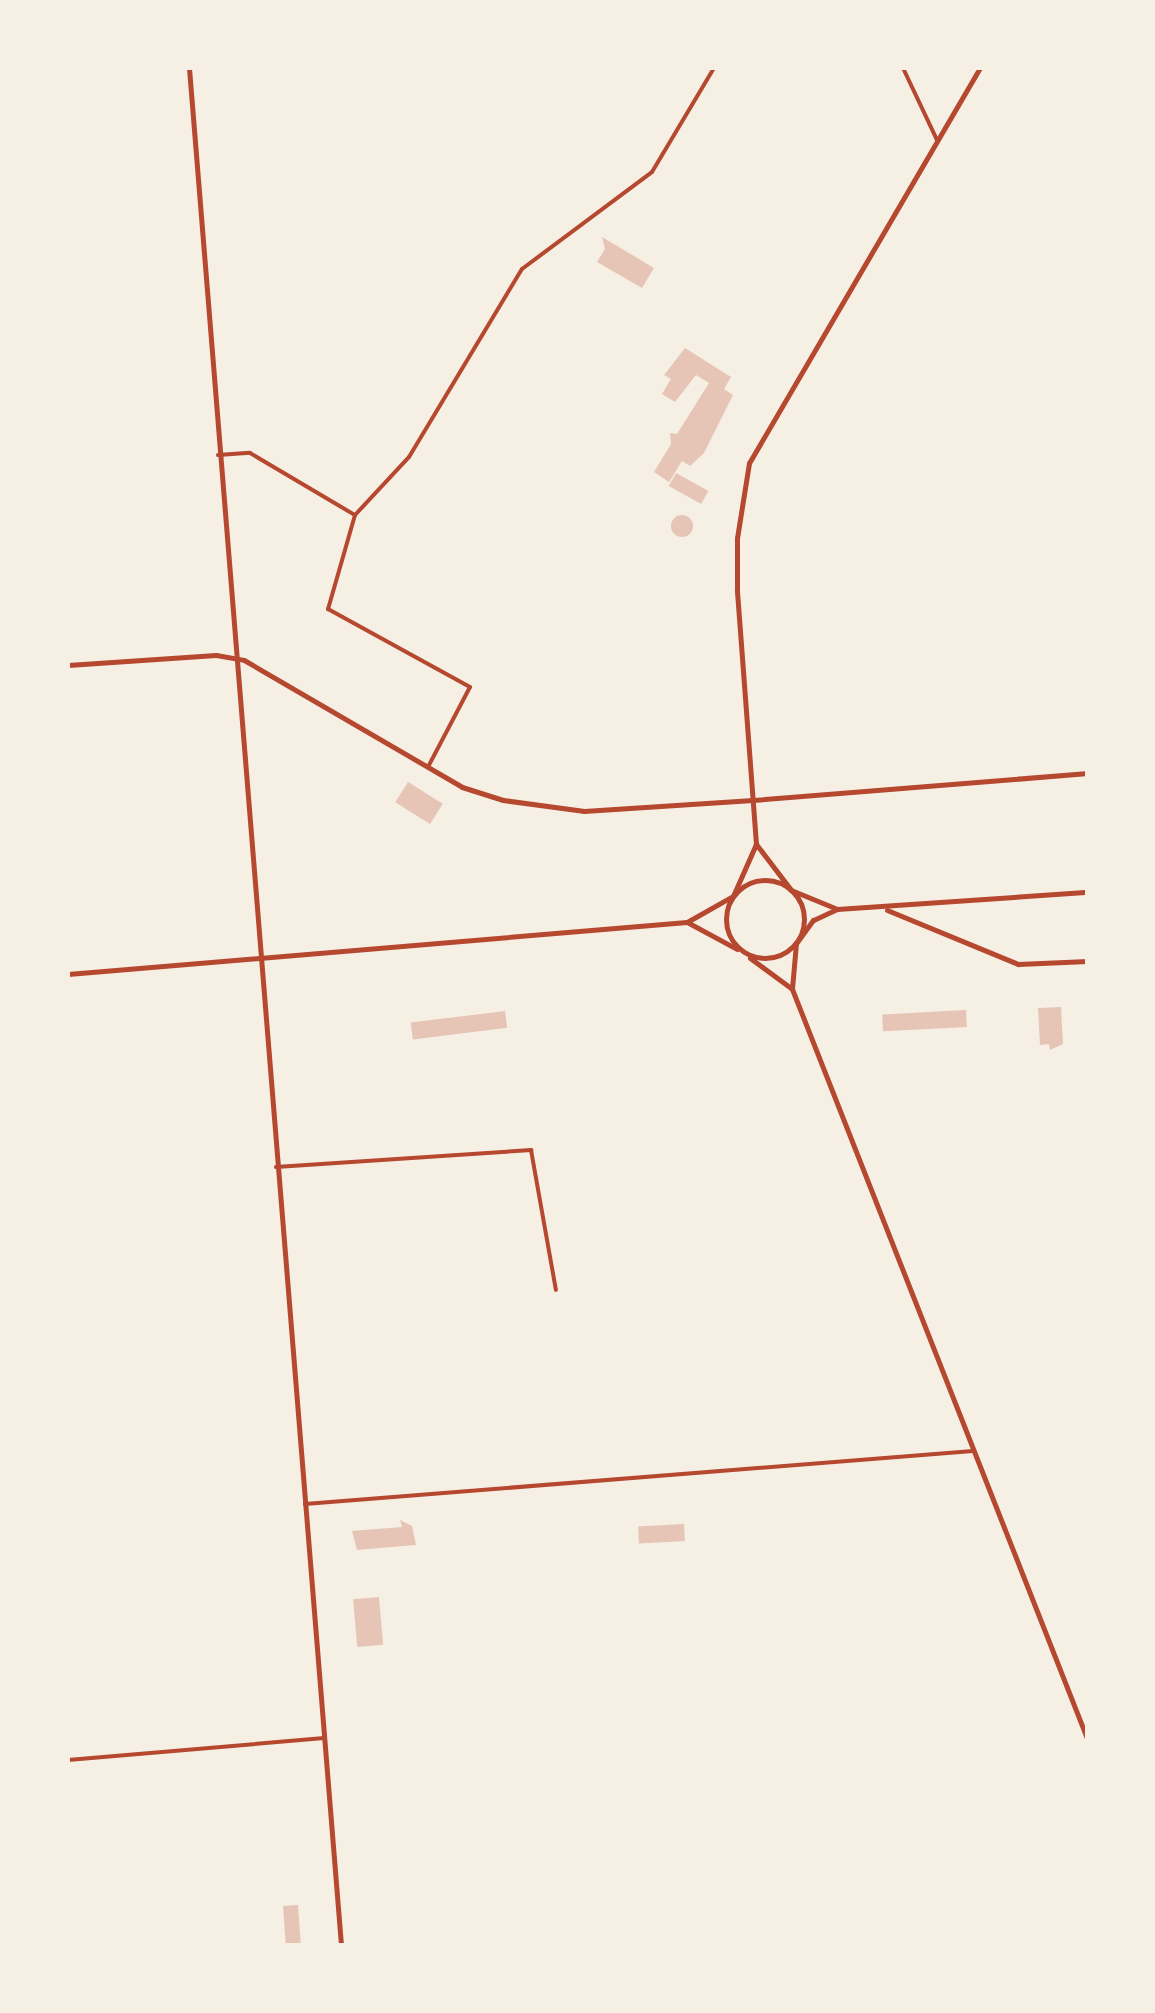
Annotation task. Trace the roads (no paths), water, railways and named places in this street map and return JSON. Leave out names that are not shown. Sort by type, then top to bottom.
[{"type":"main road","points":[[189,68],[232,656],[341,1946]]},
{"type":"main road","points":[[837,909],[813,920],[796,943],[766,958],[744,953],[725,920],[756,844],[736,538],[750,464],[980,68]]},
{"type":"main road","points":[[68,665],[232,656],[428,767],[503,800],[584,811],[1088,773]]},
{"type":"main road","points":[[756,844],[803,910],[792,989],[1088,1741]]},
{"type":"main road","points":[[68,974],[687,922],[754,881],[791,890],[837,909],[887,910],[1088,892]]},
{"type":"main road","points":[[887,910],[1018,964],[1088,961]]},
{"type":"main road","points":[[687,922],[744,953],[792,989]]},
{"type":"street","points":[[428,767],[470,686],[328,609],[355,515],[408,457],[522,269],[652,172],[714,68]]},
{"type":"street","points":[[903,68],[937,141]]},
{"type":"street","points":[[218,455],[250,454],[355,515]]},
{"type":"street","points":[[276,1167],[531,1150],[556,1290]]},
{"type":"street","points":[[304,1504],[974,1449]]},
{"type":"street","points":[[68,1760],[324,1738]]}]
